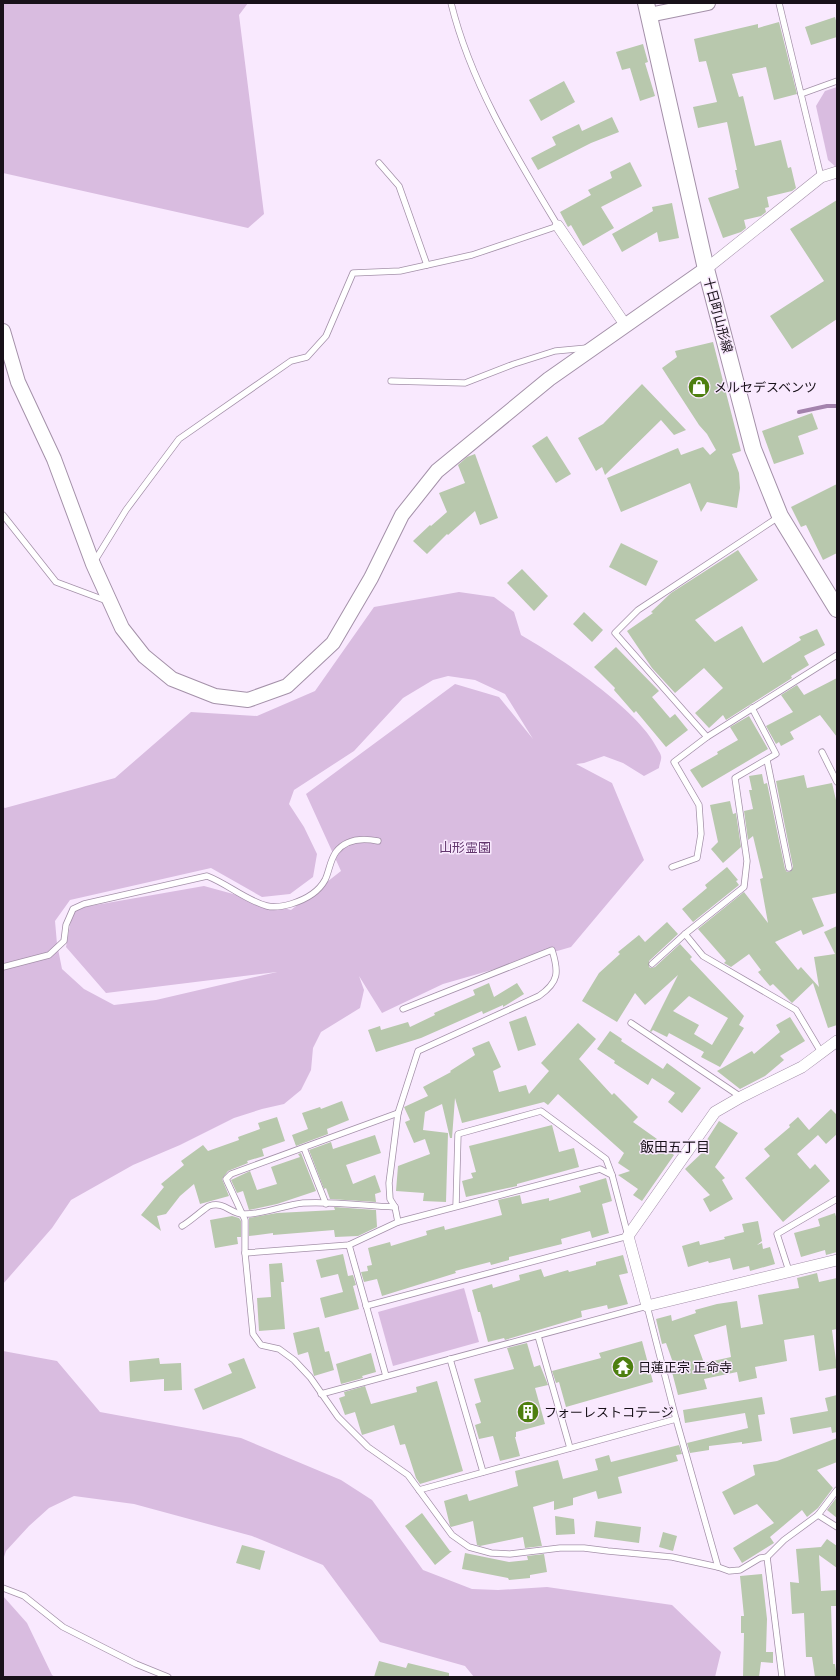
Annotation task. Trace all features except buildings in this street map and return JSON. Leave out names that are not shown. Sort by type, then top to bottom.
[{"type":"main road","name":"十日町山形線","points":[[647,9],[706,269],[753,449],[780,516],[837,609]]},
{"type":"street","points":[[647,9],[708,3]]},
{"type":"street","points":[[3,331],[18,382],[54,459],[93,564],[122,628],[144,656],[172,679],[215,696],[248,700],[287,686],[333,643],[371,578],[402,515],[437,471],[549,379],[706,269],[822,178],[837,172]]},
{"type":"street","points":[[558,226],[626,326]]},
{"type":"street","points":[[837,1041],[820,1052],[802,1067],[741,1097],[715,1112],[628,1236],[647,1306],[837,1260]]},
{"type":"lane","points":[[93,564],[126,510],[179,440],[291,361],[307,357],[326,336],[354,273],[400,271],[427,265],[472,254],[558,226],[524,171],[491,111],[474,75],[458,31],[451,3]]},
{"type":"lane","points":[[779,3],[822,178]]},
{"type":"lane","points":[[801,94],[837,81]]},
{"type":"lane","points":[[379,163],[399,186],[427,265]]},
{"type":"lane","points":[[391,381],[465,383],[514,364],[555,351],[595,347]]},
{"type":"lane","points":[[3,515],[56,582],[109,602]]},
{"type":"lane","points":[[707,737],[615,633],[638,610],[780,516]]},
{"type":"lane","points":[[672,867],[697,858],[701,834],[699,805],[674,762],[707,737],[837,655]]},
{"type":"lane","points":[[652,964],[685,934],[744,887],[747,861],[735,778],[776,754],[752,708]]},
{"type":"lane","points":[[822,752],[837,782]]},
{"type":"lane","points":[[767,760],[789,868]]},
{"type":"lane","points":[[3,967],[49,955],[64,941],[66,925],[73,909],[84,904],[207,876],[220,881],[235,891],[268,907],[284,906],[304,900],[317,890],[325,880],[336,852],[347,844],[354,840],[366,839],[378,841]]},
{"type":"lane","points":[[685,934],[703,956],[796,1010],[820,1052]]},
{"type":"lane","points":[[398,1222],[395,1207],[390,1200],[389,1183],[398,1113],[418,1050],[539,996],[556,980],[557,966],[552,950],[403,1009]]},
{"type":"lane","points":[[631,1023],[741,1097]]},
{"type":"lane","points":[[366,1306],[628,1236],[612,1175],[606,1159],[541,1110],[458,1134],[456,1206]]},
{"type":"lane","points":[[398,1113],[231,1174],[226,1179],[245,1220],[246,1253],[254,1334],[261,1345],[279,1349],[294,1360],[310,1377],[338,1416],[368,1447],[408,1475],[452,1535],[469,1547],[491,1553],[510,1554],[560,1548],[584,1548],[672,1557],[718,1567],[729,1571],[740,1570],[760,1558],[767,1557],[784,1540],[818,1515],[837,1490]]},
{"type":"lane","points":[[304,1148],[326,1204]]},
{"type":"lane","points":[[246,1253],[349,1245],[398,1222],[456,1206],[600,1169],[612,1175]]},
{"type":"lane","points":[[789,1271],[777,1234],[837,1199]]},
{"type":"lane","points":[[182,1226],[194,1219],[208,1207],[222,1205],[242,1214],[256,1213],[275,1208],[303,1204],[395,1207]]},
{"type":"lane","points":[[349,1245],[386,1376]]},
{"type":"lane","points":[[321,1394],[647,1306],[676,1419],[718,1567]]},
{"type":"lane","points":[[538,1336],[570,1448]]},
{"type":"lane","points":[[450,1359],[483,1472]]},
{"type":"lane","points":[[419,1490],[676,1419]]},
{"type":"lane","points":[[818,1515],[837,1527]]},
{"type":"lane","points":[[767,1557],[782,1677]]},
{"type":"lane","points":[[3,1588],[24,1596],[63,1627],[136,1664],[168,1677]]},
{"type":"green space","points":[[3,3],[248,3],[239,15],[264,214],[248,228],[3,173]]},
{"type":"green space","points":[[837,87],[836,167],[828,160],[816,106],[825,91]]},
{"type":"green space","name":"山形霊園","points":[[459,592],[494,597],[514,612],[521,635],[556,656],[616,701],[647,733],[660,753],[661,759],[659,768],[644,776],[623,763],[604,756],[584,763],[576,764],[612,783],[644,860],[571,947],[443,984],[382,1013],[359,976],[364,990],[360,1008],[321,1032],[313,1048],[311,1070],[301,1090],[284,1104],[234,1118],[180,1145],[133,1165],[71,1200],[52,1228],[3,1284],[3,807],[5,808],[115,778],[191,712],[257,716],[315,691],[374,607]],"holes":[[[448,676],[475,680],[505,694],[533,739],[499,697],[455,684],[306,794],[341,871],[291,910],[204,886],[73,909],[66,947],[106,993],[277,972],[156,1000],[114,1005],[84,989],[62,969],[57,944],[55,921],[70,900],[211,868],[262,897],[290,894],[313,877],[317,854],[304,827],[289,804],[294,790],[354,751],[403,698],[433,680]]]},
{"type":"green space","points":[[464,1288],[479,1342],[393,1366],[378,1312]]},
{"type":"green space","points":[[3,1351],[57,1361],[100,1412],[241,1438],[341,1480],[372,1500],[423,1570],[472,1589],[498,1590],[547,1587],[672,1605],[721,1652],[715,1677],[474,1677],[465,1666],[380,1642],[323,1565],[252,1536],[134,1504],[74,1496],[49,1508],[29,1526],[6,1551],[3,1560]]},
{"type":"green space","points":[[3,1596],[27,1623],[52,1675],[55,1677],[3,1677]]},
{"type":"waterway","points":[[799,412],[827,406],[837,406]]},
{"type":"place","name":"メルセデスベンツ","points":[[699,387]]},
{"type":"place","name":"日蓮正宗 正命寺","points":[[623,1367]]},
{"type":"place","name":"フォーレストコテージ","points":[[528,1412]]},
{"type":"district","name":"飯田五丁目","points":[[675,1147]]}]
